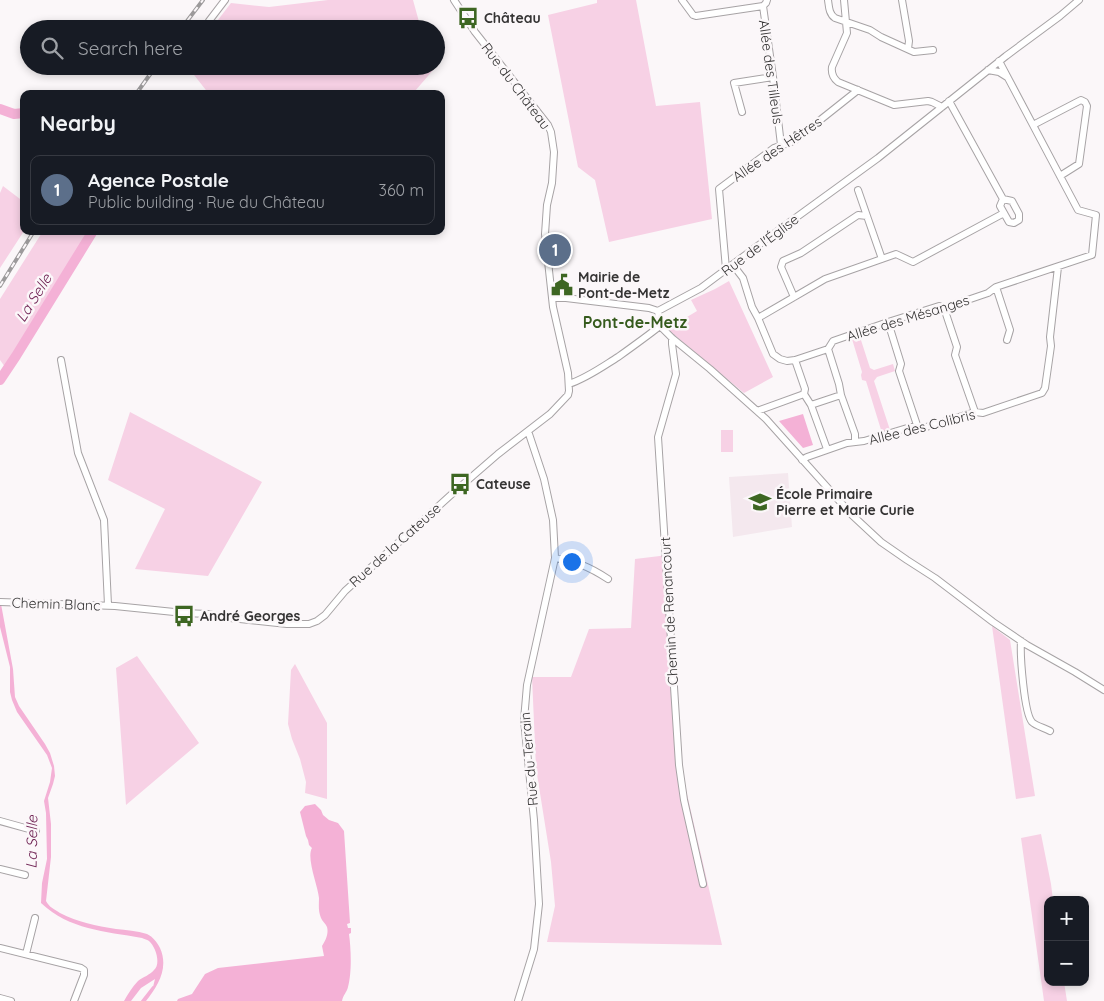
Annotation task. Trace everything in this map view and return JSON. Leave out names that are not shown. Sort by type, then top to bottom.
[{"type":"street","points":[[210,20],[225,0]]},
{"type":"street","name":"Rue du Château","points":[[454,0],[469,24],[548,125],[551,132],[554,147],[553,169],[547,205],[545,234],[552,298],[569,384]]},
{"type":"street","points":[[682,0],[693,15],[696,16],[763,6]]},
{"type":"street","name":"Allée des Tilleuls","points":[[767,0],[763,6],[781,145]]},
{"type":"street","points":[[828,0],[832,17],[870,30],[881,38],[917,52],[933,50]]},
{"type":"street","points":[[844,0],[847,22],[846,37],[832,67],[835,80],[894,105],[928,101],[942,107]]},
{"type":"street","points":[[902,0],[909,41],[908,49]]},
{"type":"street","name":"Rue de l'Église","points":[[658,311],[701,288],[878,158],[1079,0]]},
{"type":"street","points":[[999,61],[1060,176],[1079,164],[1087,106],[1085,102],[1081,100],[1033,125]]},
{"type":"street","points":[[988,70],[999,72],[1008,78]]},
{"type":"street","points":[[742,112],[734,83],[773,77]]},
{"type":"street","name":"Allée des Hêtres","points":[[726,270],[719,189],[769,152],[795,140],[858,90]]},
{"type":"street","points":[[949,101],[1003,199],[1012,201],[1020,214],[1019,220],[1014,223],[1009,222],[1000,206],[1003,199]]},
{"type":"street","name":"Allée des Mésanges","points":[[795,360],[828,349],[833,341],[939,306],[944,308],[988,293],[996,287],[1092,255],[1096,215],[1078,210],[1060,176]]},
{"type":"street","points":[[858,190],[882,259]]},
{"type":"street","points":[[758,318],[825,279],[896,254],[913,262],[1004,213]]},
{"type":"street","points":[[794,297],[781,268],[783,261],[801,253],[858,215],[867,216]]},
{"type":"street","points":[[733,264],[743,278],[752,308],[773,354],[787,361],[795,360],[805,388],[804,394],[811,405],[827,449]]},
{"type":"street","name":"Allée des Colibris","points":[[802,460],[827,449],[864,441],[917,425],[922,428],[975,412],[983,413],[1042,393],[1045,388],[1051,346],[1050,337],[1058,266]]},
{"type":"street","points":[[996,287],[1010,330],[1007,340]]},
{"type":"street","points":[[552,298],[649,308],[658,311],[660,326],[766,419],[852,515],[881,542],[935,578],[1021,641],[1104,690]]},
{"type":"street","points":[[944,308],[957,347],[955,355],[975,412]]},
{"type":"street","points":[[888,322],[901,364],[899,371],[917,425]]},
{"type":"street","points":[[569,384],[586,377],[602,367],[660,326]]},
{"type":"street","name":"Chemin de Renancourt","points":[[672,338],[676,374],[658,438],[679,765],[686,809],[703,884]]},
{"type":"street","points":[[828,349],[840,384],[841,395],[855,434],[855,442]]},
{"type":"street","points":[[61,360],[78,453],[104,520],[108,605]]},
{"type":"street","name":"Rue de la Cateuse","points":[[317,621],[331,609],[345,591],[453,492],[565,400],[568,395],[569,384]]},
{"type":"street","points":[[757,411],[804,394]]},
{"type":"street","points":[[811,405],[841,395]]},
{"type":"street","name":"Rue du Terrain","points":[[518,1001],[534,949],[539,904],[534,820],[524,720],[527,685],[555,558],[553,520],[550,504],[544,479],[528,432]]},
{"type":"street","points":[[555,558],[582,565],[597,571],[608,579]]},
{"type":"street","name":"Chemin Blanc","points":[[2,602],[108,605],[208,614],[287,624],[309,624],[317,621]]},
{"type":"street","points":[[1021,641],[1020,652],[1027,712],[1033,723],[1050,730]]},
{"type":"street","points":[[0,822],[36,832]]},
{"type":"street","points":[[0,869],[25,875]]},
{"type":"street","points":[[26,954],[35,918]]},
{"type":"street","points":[[0,948],[84,970],[84,975],[74,1001]]},
{"type":"street","points":[[0,998],[11,1001]]},
{"type":"shaded area","points":[[328,0],[413,0],[419,20],[218,20],[231,3],[269,7]]},
{"type":"shaded area","points":[[597,0],[636,0],[656,106],[700,102],[712,219],[609,242],[595,180],[578,167],[548,15],[597,3]]},
{"type":"shaded area","points":[[194,75],[429,75],[416,90],[206,90]]},
{"type":"shaded area","points":[[3,186],[20,199],[21,235],[0,268],[0,193]]},
{"type":"shaded area","points":[[40,235],[87,235],[5,367],[0,360],[0,299]]},
{"type":"shaded area","points":[[729,281],[773,377],[744,393],[667,329],[697,311],[691,300]]},
{"type":"shaded area","points":[[860,337],[870,368],[874,370],[893,364],[895,371],[877,377],[874,381],[890,430],[882,433],[866,381],[862,380],[862,372],[852,339]]},
{"type":"shaded area","points":[[130,412],[262,482],[208,576],[135,569],[165,509],[108,480]]},
{"type":"shaded area","points":[[803,414],[813,445],[803,448],[779,421]]},
{"type":"shaded area","points":[[721,430],[733,430],[733,452],[721,452]]},
{"type":"shaded area","name":"École Primaire Pierre et Marie Curie","points":[[788,473],[792,527],[733,537],[729,477]]},
{"type":"shaded area","points":[[668,555],[683,777],[722,945],[547,942],[555,906],[551,862],[536,768],[532,677],[571,677],[589,629],[631,628],[635,559]]},
{"type":"shaded area","points":[[0,604],[13,669],[15,697],[45,744],[54,766],[55,776],[48,798],[51,824],[51,857],[46,901],[60,913],[74,919],[143,933],[153,938],[159,946],[162,955],[163,970],[155,989],[146,1001],[142,1001],[153,987],[155,979],[141,988],[131,1001],[124,1001],[138,981],[151,973],[156,967],[157,956],[154,947],[149,941],[76,924],[52,912],[41,903],[42,883],[47,859],[44,801],[52,768],[47,755],[17,712],[12,700],[10,692],[10,667],[0,627]]},
{"type":"shaded area","points":[[992,626],[1010,640],[1035,796],[1016,799]]},
{"type":"shaded area","points":[[137,656],[199,743],[126,805],[116,668]]},
{"type":"shaded area","points":[[295,664],[327,723],[327,799],[305,793],[306,782],[288,724],[291,670]]},
{"type":"shaded area","points":[[315,804],[323,815],[329,820],[338,823],[344,831],[350,923],[347,924],[348,928],[351,928],[351,933],[349,934],[351,960],[349,981],[342,1001],[177,1001],[192,994],[205,974],[218,968],[324,956],[322,946],[327,930],[319,913],[319,898],[310,858],[312,848],[306,836],[300,812],[305,806]]},
{"type":"shaded area","points":[[1041,834],[1052,896],[1044,896],[1044,986],[1065,986],[1067,1001],[1044,1001],[1021,838]]},
{"type":"waterway","name":"La Selle","points":[[0,109],[14,114],[20,113]]},
{"type":"waterway","name":"La Selle","points":[[0,380],[91,235]]},
{"type":"waterway","name":"La Selle","points":[[142,1001],[153,987]]},
{"type":"railway","points":[[188,20],[203,0]]},
{"type":"railway","points":[[139,90],[150,75]]},
{"type":"railway","points":[[0,286],[32,235]]},
{"type":"place","name":"Château","points":[[468,18]]},
{"type":"place","name":"Agence Postale","points":[[555,250]]},
{"type":"place","name":"Mairie de Pont-de-Metz","points":[[562,285]]},
{"type":"place","name":"Cateuse","points":[[460,484]]},
{"type":"place","name":"École Primaire Pierre et Marie Curie","points":[[760,502]]},
{"type":"place","name":"André Georges","points":[[184,616]]},
{"type":"district","name":"Pont-de-Metz","points":[[635,322]]}]
